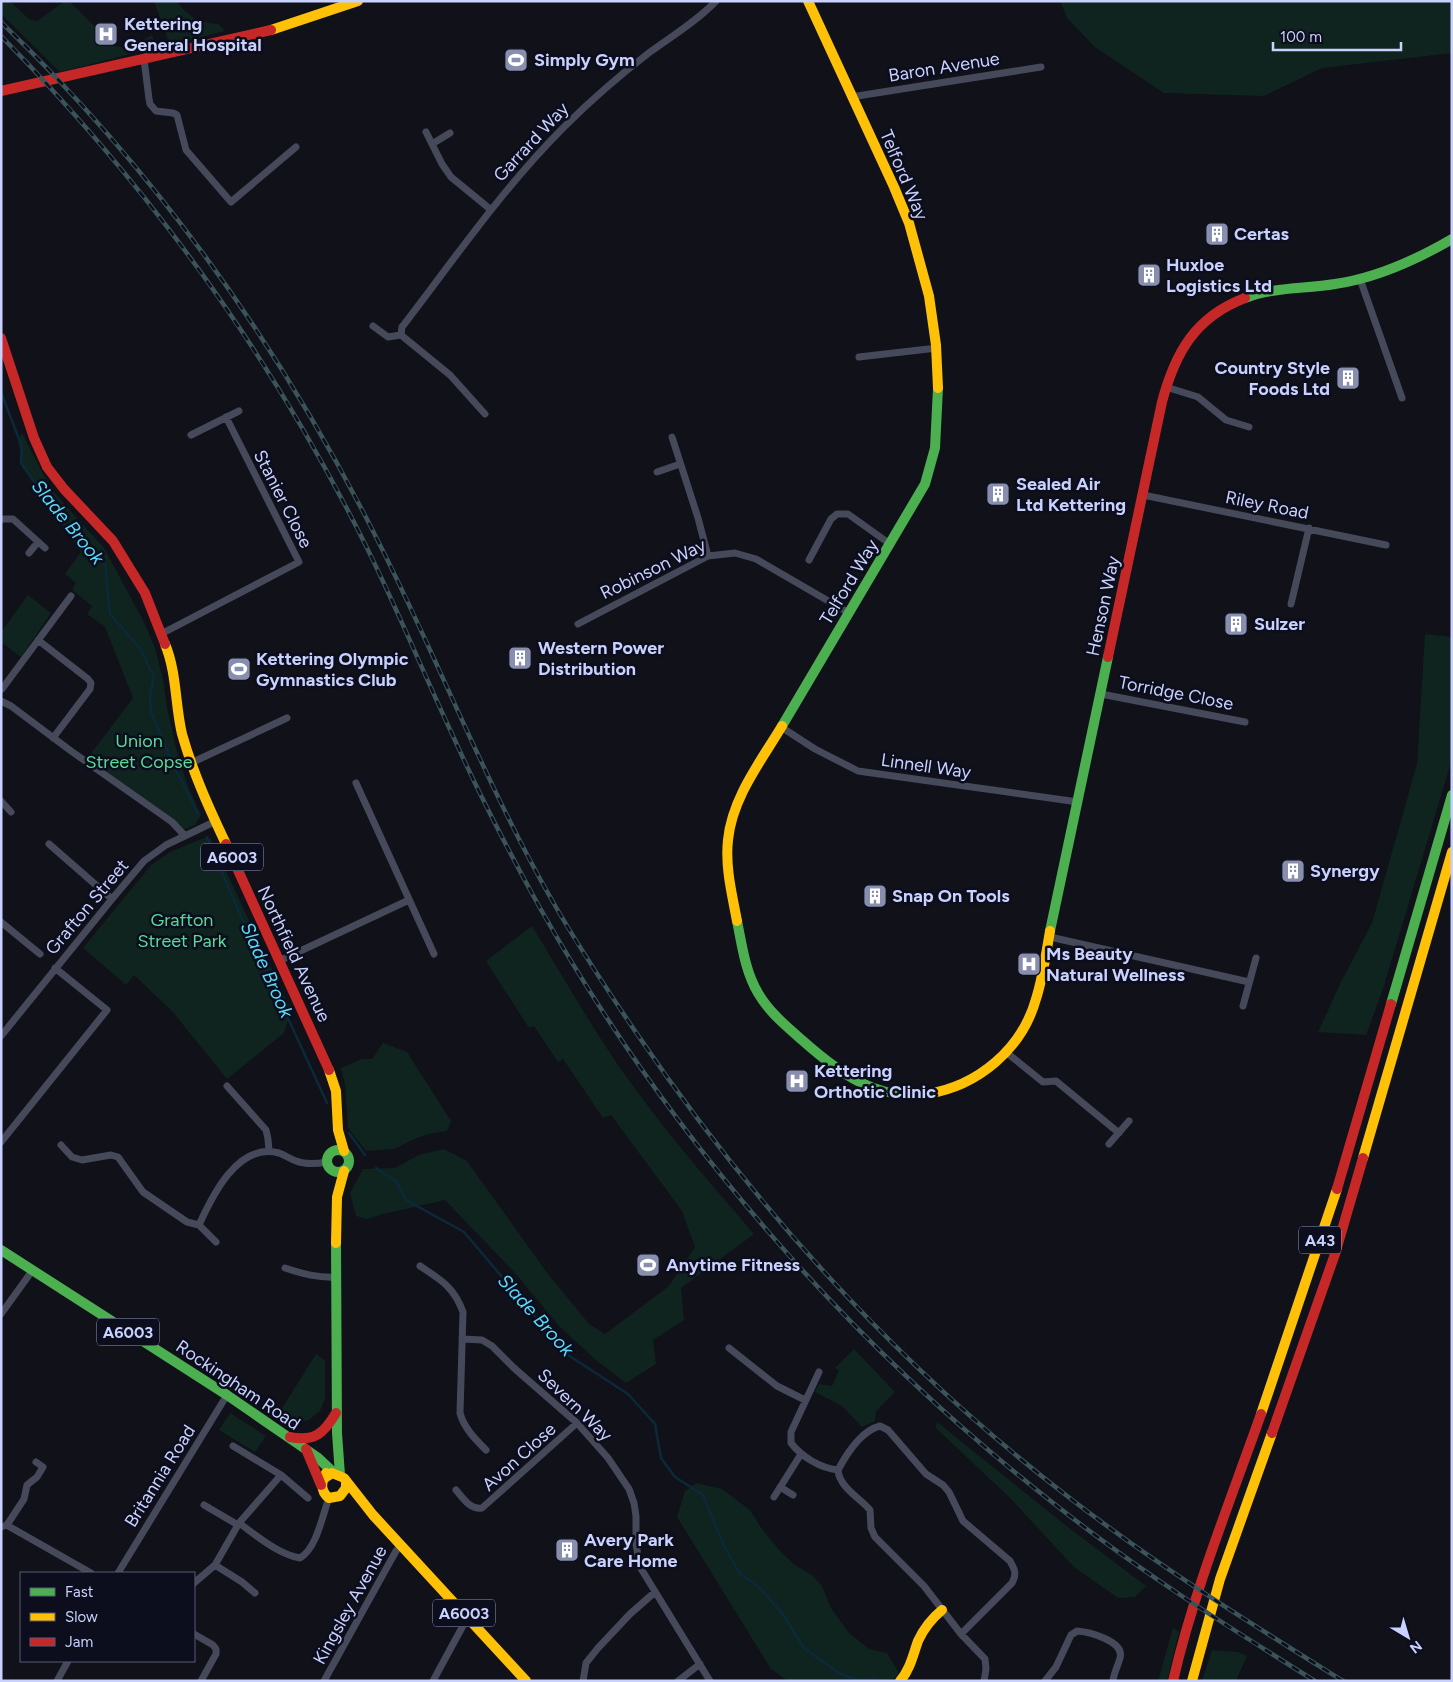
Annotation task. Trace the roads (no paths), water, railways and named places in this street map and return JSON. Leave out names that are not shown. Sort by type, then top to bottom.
[{"type":"main road","points":[[1,91],[270,30],[358,1]]},
{"type":"main road","name":"Telford Way","points":[[808,1],[894,188],[926,282],[936,348],[937,439],[934,458],[926,481],[739,799],[733,813],[726,841],[728,872],[751,977],[757,992],[779,1020],[846,1077],[868,1087],[911,1095]]},
{"type":"main road","name":"Henson Way","points":[[911,1095],[946,1091],[958,1087],[986,1072],[996,1065],[1007,1053],[1021,1034],[1033,1012],[1166,387],[1176,359],[1194,333],[1218,311],[1233,303],[1264,292],[1318,287],[1360,279],[1410,262],[1452,239]]},
{"type":"main road","name":"Northfield Avenue","points":[[1,338],[34,438],[47,466],[69,494],[102,528],[131,568],[145,593],[161,634],[172,670],[180,725],[197,780],[331,1074],[336,1091],[338,1130],[344,1151]]},
{"type":"main road","name":"A43","points":[[1174,1681],[1180,1652],[1205,1570],[1236,1486],[1329,1215],[1452,795]]},
{"type":"main road","name":"A43","points":[[1192,1681],[1223,1570],[1335,1254],[1452,852]]},
{"type":"main road","name":"Northfield Avenue","points":[[332,1152],[338,1130]]},
{"type":"main road","points":[[344,1151],[350,1161],[347,1168],[340,1172],[330,1170],[327,1162],[332,1152],[344,1151]]},
{"type":"main road","points":[[332,1498],[344,1493],[337,1475],[337,1197],[340,1172]]},
{"type":"main road","name":"Rockingham Road","points":[[1,1250],[227,1395],[317,1457],[358,1495],[373,1515],[526,1681]]},
{"type":"main road","points":[[285,1435],[299,1439],[314,1438],[327,1426],[338,1411]]},
{"type":"main road","name":"Rockingham Road","points":[[306,1449],[322,1482],[322,1492],[332,1498],[352,1501],[373,1515]]},
{"type":"main road","points":[[322,1482],[337,1475]]},
{"type":"main road","points":[[900,1681],[908,1670],[924,1628],[930,1619],[942,1610]]},
{"type":"street","name":"Garrard Way","points":[[400,335],[402,326],[490,209],[536,156],[587,106],[630,68],[696,20],[716,1]]},
{"type":"street","points":[[144,59],[150,104],[156,111],[177,115],[186,150],[231,202],[296,147]]},
{"type":"street","name":"Baron Avenue","points":[[851,97],[1041,66]]},
{"type":"street","points":[[426,132],[442,164],[451,177],[490,209]]},
{"type":"street","points":[[432,144],[450,133]]},
{"type":"street","points":[[1360,279],[1402,398]]},
{"type":"street","points":[[373,326],[388,337],[400,335],[450,375],[485,414]]},
{"type":"street","points":[[859,357],[936,348]]},
{"type":"street","points":[[1166,387],[1198,397],[1226,420],[1249,426]]},
{"type":"street","points":[[192,435],[238,411]]},
{"type":"street","name":"Stanier Close","points":[[161,634],[299,562],[226,417]]},
{"type":"street","points":[[672,437],[708,556]]},
{"type":"street","points":[[657,472],[680,464]]},
{"type":"street","name":"Riley Road","points":[[1143,496],[1386,545]]},
{"type":"street","points":[[809,560],[831,519],[837,514],[848,514],[890,544]]},
{"type":"street","points":[[1,519],[13,519],[45,548]]},
{"type":"street","points":[[1291,604],[1309,528]]},
{"type":"street","points":[[28,553],[38,542]]},
{"type":"street","name":"Robinson Way","points":[[578,624],[708,556],[735,553],[756,559],[849,613]]},
{"type":"street","points":[[2,689],[72,596]]},
{"type":"street","points":[[38,640],[91,683],[90,690],[53,738]]},
{"type":"street","name":"Torridge Close","points":[[1101,694],[1245,722]]},
{"type":"street","points":[[1,701],[11,706],[172,822],[185,836]]},
{"type":"street","points":[[191,763],[287,718]]},
{"type":"street","name":"Linnell Way","points":[[781,727],[815,749],[858,771],[1078,802]]},
{"type":"street","points":[[356,783],[434,954]]},
{"type":"street","points":[[1,801],[11,812]]},
{"type":"street","name":"Grafton Street","points":[[1,1036],[112,899],[154,852],[216,821]]},
{"type":"street","points":[[49,844],[112,899]]},
{"type":"street","points":[[279,961],[409,900]]},
{"type":"street","points":[[3,926],[40,954]]},
{"type":"street","points":[[1050,937],[1249,982]]},
{"type":"street","points":[[1243,1006],[1256,958]]},
{"type":"street","points":[[1,1142],[107,1010],[55,968]]},
{"type":"street","points":[[1007,1053],[1043,1082],[1056,1081],[1119,1133]]},
{"type":"street","points":[[226,1086],[266,1130],[269,1151]]},
{"type":"street","points":[[1109,1144],[1129,1121]]},
{"type":"street","points":[[61,1145],[72,1157],[82,1160],[115,1155],[147,1196],[187,1222],[200,1225],[216,1242]]},
{"type":"street","points":[[200,1225],[217,1189],[230,1172],[244,1160],[269,1151],[297,1161],[314,1164],[327,1162]]},
{"type":"street","points":[[420,1266],[449,1286],[458,1299],[463,1312],[460,1413],[462,1422],[467,1430],[486,1450]]},
{"type":"street","points":[[285,1268],[321,1278],[337,1277]]},
{"type":"street","points":[[1,1314],[32,1271]]},
{"type":"street","name":"Severn Way","points":[[462,1339],[475,1339],[487,1342],[577,1424],[608,1458],[629,1489],[636,1516],[638,1561],[643,1572],[710,1681]]},
{"type":"street","points":[[729,1348],[777,1386],[806,1400]]},
{"type":"street","points":[[819,1372],[791,1432],[791,1443],[802,1454],[820,1466],[838,1470]]},
{"type":"street","name":"Britannia Road","points":[[119,1572],[227,1395]]},
{"type":"street","name":"Avon Close","points":[[456,1490],[471,1506],[477,1509],[482,1508],[577,1424]]},
{"type":"street","points":[[961,1634],[1012,1583],[1015,1577],[1015,1570],[1010,1561],[963,1521],[949,1492],[943,1485],[926,1474],[888,1430],[880,1426],[865,1432],[838,1470],[838,1475],[842,1482],[870,1510],[871,1528],[875,1537],[924,1586],[961,1634],[980,1653],[986,1663],[984,1681]]},
{"type":"street","points":[[233,1446],[281,1475],[308,1498]]},
{"type":"street","points":[[774,1497],[802,1454]]},
{"type":"street","points":[[36,1462],[46,1468],[27,1486],[24,1499],[4,1526],[89,1572]]},
{"type":"street","points":[[195,1582],[215,1565],[239,1524],[281,1475]]},
{"type":"street","points":[[780,1487],[793,1495]]},
{"type":"street","points":[[204,1505],[277,1548],[300,1558],[312,1547],[332,1498]]},
{"type":"street","name":"Kingsley Avenue","points":[[324,1681],[396,1551],[402,1545]]},
{"type":"street","points":[[215,1565],[242,1582],[255,1593]]},
{"type":"street","points":[[583,1681],[586,1663],[598,1648],[630,1614],[655,1592]]},
{"type":"street","points":[[433,1681],[469,1618]]},
{"type":"street","points":[[1045,1681],[1056,1667],[1071,1635],[1077,1631],[1100,1635],[1121,1651],[1121,1658],[1113,1681]]},
{"type":"street","points":[[195,1635],[213,1645],[216,1649],[216,1654],[201,1681]]},
{"type":"street","points":[[57,1681],[67,1662]]},
{"type":"street","points":[[678,1681],[700,1664]]},
{"type":"waterway","name":"Slade Brook","points":[[1,392],[22,447],[21,463],[61,520],[105,564],[110,614],[141,650],[154,677],[150,695],[151,712],[173,764],[198,814]]},
{"type":"waterway","name":"Slade Brook","points":[[207,837],[235,903],[327,1103]]},
{"type":"waterway","name":"Slade Brook","points":[[349,1133],[365,1155]]},
{"type":"waterway","name":"Slade Brook","points":[[376,1168],[396,1181],[406,1200],[464,1232],[568,1355],[628,1394],[655,1424],[661,1458],[675,1477],[703,1495],[725,1548],[740,1574],[758,1586],[782,1613],[804,1648],[840,1674],[857,1680],[873,1679],[876,1681]]},
{"type":"railway","points":[[1,22],[58,79],[112,139],[163,201],[257,331],[300,399],[340,468],[377,539],[506,813],[553,902],[582,951],[635,1031],[681,1097],[730,1161],[834,1283],[948,1396],[1008,1449],[1137,1548],[1239,1616],[1343,1681]]},
{"type":"railway","points":[[1,36],[108,153],[205,278],[250,343],[292,411],[368,550],[473,779],[540,908],[591,994],[647,1076],[706,1156],[769,1233],[836,1306],[906,1376],[980,1443],[1057,1506],[1120,1553],[1216,1619],[1315,1681]]},
{"type":"place","name":"Kettering General Hospital","points":[[106,34]]},
{"type":"place","name":"Simply Gym","points":[[516,60]]},
{"type":"place","name":"Certas","points":[[1217,234]]},
{"type":"place","name":"Huxloe Logistics Ltd","points":[[1149,275]]},
{"type":"place","name":"Country Style Foods Ltd","points":[[1348,378]]},
{"type":"place","name":"Sealed Air Ltd Kettering","points":[[998,494]]},
{"type":"place","name":"Sulzer","points":[[1236,624]]},
{"type":"place","name":"Western Power Distribution","points":[[520,658]]},
{"type":"place","name":"Kettering Olympic Gymnastics Club","points":[[239,669]]},
{"type":"place","name":"Synergy","points":[[1293,871]]},
{"type":"place","name":"Snap On Tools","points":[[875,896]]},
{"type":"place","name":"Ms Beauty Natural Wellness","points":[[1029,964]]},
{"type":"place","name":"Kettering Orthotic Clinic","points":[[797,1081]]},
{"type":"place","name":"Anytime Fitness","points":[[648,1265]]},
{"type":"place","name":"Avery Park Care Home","points":[[567,1550]]},
{"type":"park label","name":"Union Street Copse","points":[[139,751]]},
{"type":"park label","name":"Grafton Street Park","points":[[182,930]]}]
